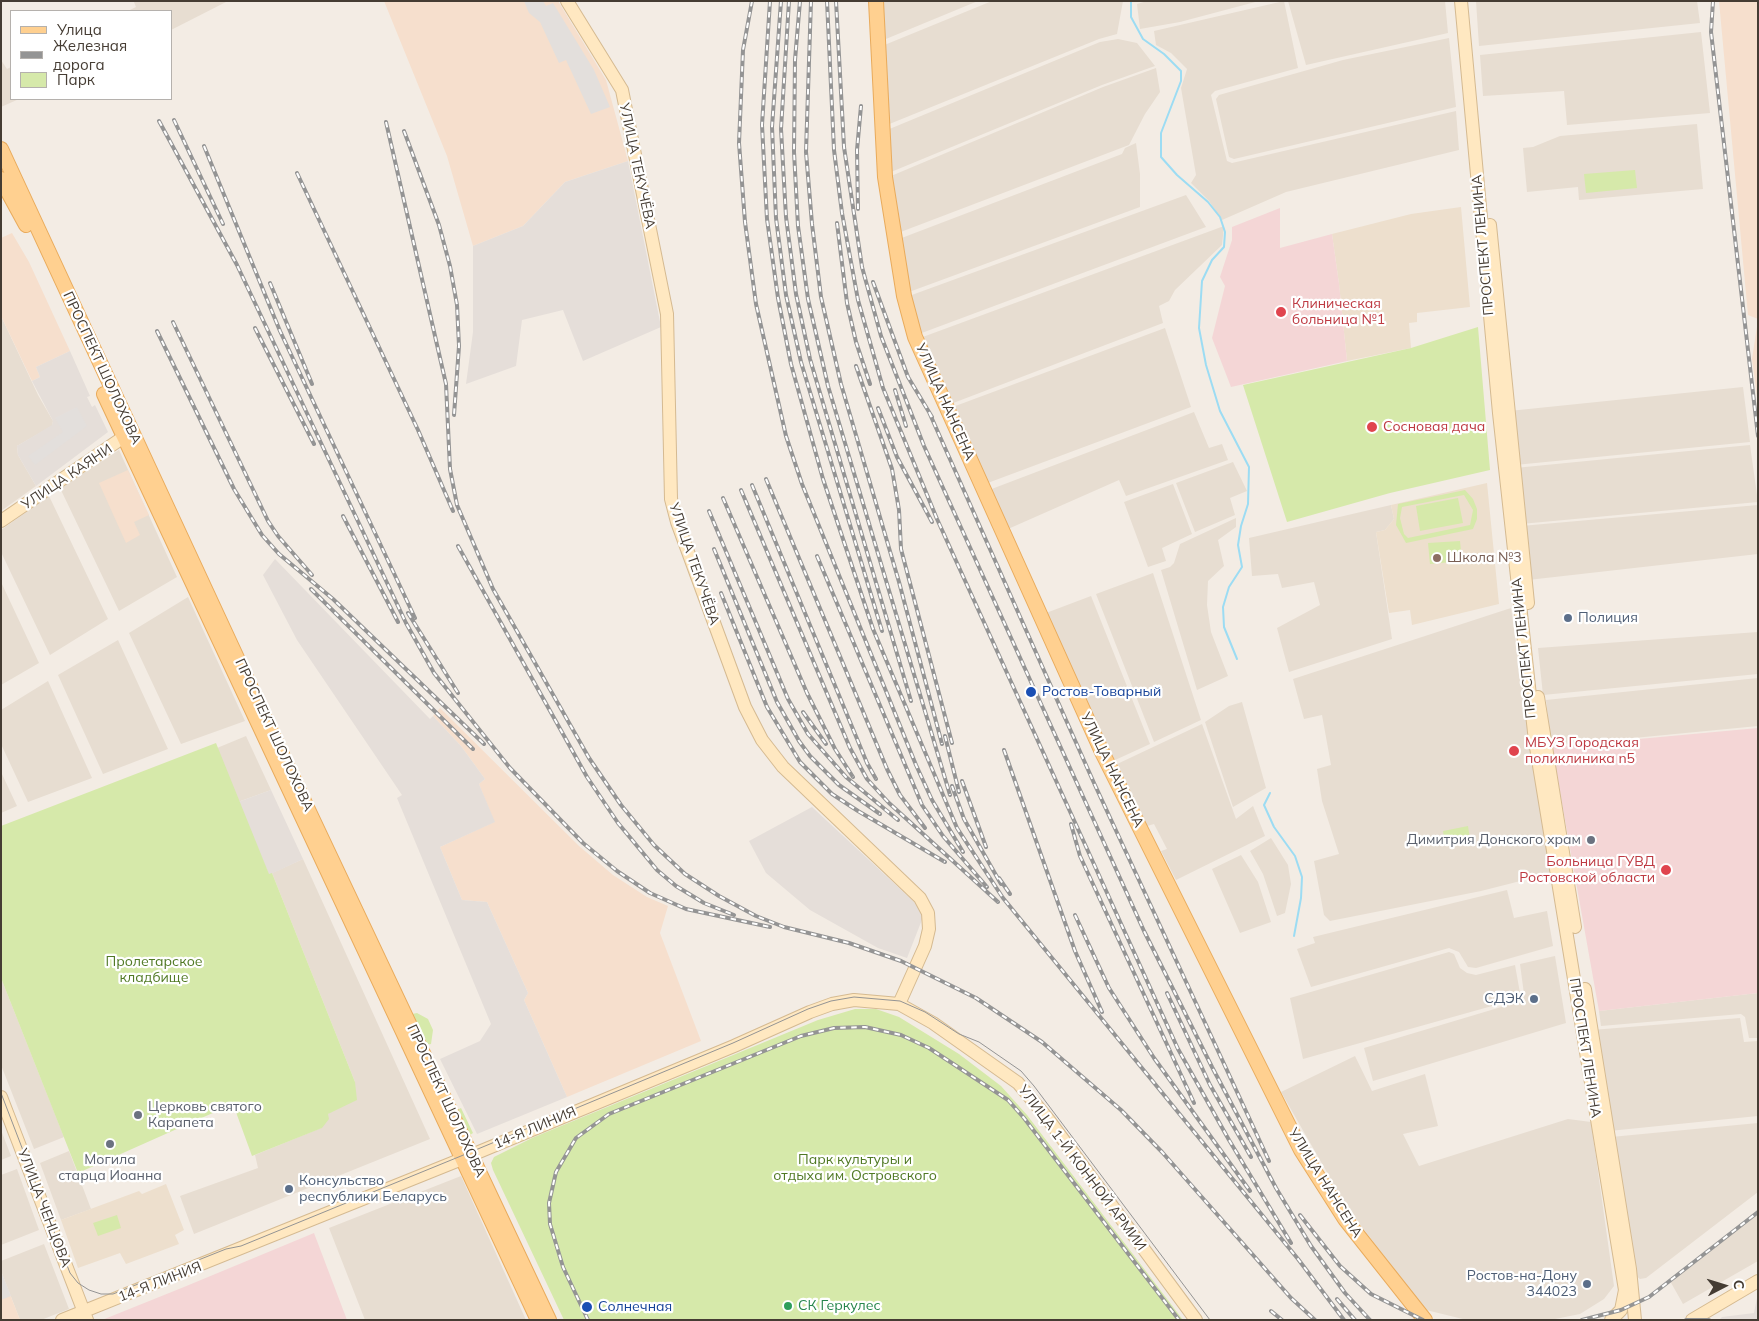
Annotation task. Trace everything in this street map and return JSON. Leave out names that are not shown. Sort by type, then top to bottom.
[{"type":"main road","name":"УЛИЦА ТЕКУЧЁВА","points":[[567,1],[622,90],[667,314],[671,499],[677,522],[745,707],[762,740],[783,767],[920,898],[928,913],[929,929],[925,946],[899,1004]]},
{"type":"main road","name":"УЛИЦА НАНСЕНА","points":[[876,1],[885,177],[904,296],[915,337],[1102,752],[1301,1150],[1345,1220],[1426,1320]]},
{"type":"main road","name":"ПРОСПЕКТ ЛЕНИНА","points":[[1461,1],[1499,413],[1534,741],[1629,1289]]},
{"type":"main road","name":"ПРОСПЕКТ ЛЕНИНА","points":[[1469,1],[1538,700],[1629,1289]]},
{"type":"main road","name":"ПРОСПЕКТ ШОЛОХОВА","points":[[1,149],[128,435]]},
{"type":"main road","name":"ПРОСПЕКТ ШОЛОХОВА","points":[[1,179],[35,244],[128,435],[466,1157],[538,1320]]},
{"type":"main road","name":"УЛИЦА КАЯНИ","points":[[1,521],[128,435]]},
{"type":"main road","name":"14-Я ЛИНИЯ","points":[[62,1320],[85,1316],[824,1006],[854,1000],[899,1004]]},
{"type":"main road","name":"УЛИЦА 1-Й КОННОЙ АРМИИ","points":[[899,1004],[933,1022],[1006,1073],[1028,1094],[1196,1320]]},
{"type":"main road","name":"УЛИЦА ЧЕНЦОВА","points":[[1,1097],[85,1316]]},
{"type":"main road","name":"ПРОСПЕКТ ШОЛОХОВА","points":[[466,1157],[549,1320]]},
{"type":"main road","points":[[1692,1320],[1758,1281]]},
{"type":"main road","points":[[1611,1320],[1621,1310],[1629,1289]]},
{"type":"main road","points":[[1629,1289],[1635,1320]]},
{"type":"shaded area","points":[[226,1],[172,29],[172,10],[130,10],[136,7],[134,2]]},
{"type":"shaded area","points":[[384,1],[558,1],[606,80],[628,161],[565,182],[523,226],[473,246],[447,156]]},
{"type":"shaded area","points":[[524,1],[543,1],[546,6],[553,3],[594,70],[610,107],[591,114],[566,60],[559,63],[540,22],[529,13]]},
{"type":"shaded area","points":[[879,1],[978,1],[881,41]]},
{"type":"shaded area","points":[[992,1],[1123,1],[1117,34],[1099,39],[887,125],[882,46]]},
{"type":"shaded area","points":[[1147,1],[1259,1],[1180,22],[1140,29],[1137,4]]},
{"type":"shaded area","points":[[1284,1],[1298,68],[1215,91],[1211,95],[1227,161],[1232,163],[1456,111],[1459,150],[1286,192],[1222,220],[1209,201],[1191,183],[1196,175],[1181,88],[1187,69],[1171,53],[1156,45],[1154,31]]},
{"type":"shaded area","points":[[1288,1],[1445,1],[1448,33],[1306,65]]},
{"type":"shaded area","points":[[1476,1],[1697,1],[1700,23],[1479,46]]},
{"type":"shaded area","points":[[1719,1],[1758,1],[1758,319],[1748,315]]},
{"type":"shaded area","points":[[1701,32],[1710,113],[1567,125],[1564,91],[1483,96],[1480,55]]},
{"type":"shaded area","points":[[1449,38],[1456,107],[1234,159],[1229,157],[1216,99],[1219,95],[1343,60]]},
{"type":"shaded area","points":[[1118,39],[1137,43],[1155,66],[1102,85],[891,172],[887,130],[1100,42]]},
{"type":"shaded area","points":[[1,60],[7,69],[10,68],[10,100],[17,100],[1,107]]},
{"type":"shaded area","points":[[1156,68],[1160,92],[1145,114],[1129,145],[898,233],[891,176],[1103,87]]},
{"type":"shaded area","points":[[1697,124],[1703,189],[1579,200],[1578,187],[1527,192],[1523,148],[1533,147],[1560,136]]},
{"type":"shaded area","points":[[1136,143],[1140,174],[1140,207],[909,292],[899,239],[1122,154],[1125,148]]},
{"type":"shaded area","points":[[628,161],[661,327],[583,361],[563,310],[522,320],[516,366],[466,384],[473,332],[473,246],[523,226],[565,182]]},
{"type":"shaded area","points":[[1186,195],[1206,227],[919,334],[909,296]]},
{"type":"shaded area","points":[[1461,207],[1470,307],[1417,313],[1417,322],[1409,323],[1411,348],[1347,361],[1332,234],[1411,214]]},
{"type":"shaded area","name":"Клиническая больница №1","points":[[1280,208],[1280,248],[1332,234],[1347,361],[1231,387],[1212,338],[1225,286],[1220,277],[1232,240],[1232,227]]},
{"type":"shaded area","points":[[1224,226],[1222,245],[1175,290],[1169,301],[1159,306],[1163,323],[948,405],[920,338]]},
{"type":"shaded area","points":[[12,233],[29,262],[70,351],[36,367],[40,377],[32,381],[1,316],[1,238]]},
{"type":"shaded area","points":[[1,316],[38,395],[53,421],[52,426],[17,446],[18,455],[36,486],[1,511]]},
{"type":"shaded area","points":[[1758,320],[1758,404],[1752,359]]},
{"type":"shaded area","points":[[1165,328],[1191,407],[985,484],[950,408]]},
{"type":"shaded area","points":[[70,351],[90,396],[87,397],[92,407],[95,405],[108,432],[36,486],[18,455],[17,446],[52,425],[53,421],[32,381],[40,377],[36,367]]},
{"type":"shaded area","points":[[1743,387],[1750,442],[1515,465],[1509,411]]},
{"type":"shaded area","points":[[77,407],[87,426],[35,465],[28,456],[63,432],[55,418]]},
{"type":"shaded area","points":[[1194,412],[1209,448],[1222,444],[1228,460],[1126,496],[1119,480],[1008,529],[989,490]]},
{"type":"shaded area","points":[[1750,445],[1758,502],[1521,524],[1515,468]]},
{"type":"shaded area","points":[[119,450],[177,577],[119,611],[60,488]]},
{"type":"shaded area","points":[[1233,462],[1247,491],[1230,498],[1235,515],[1195,532],[1176,483]]},
{"type":"shaded area","points":[[128,470],[149,515],[134,522],[140,535],[126,543],[99,483]]},
{"type":"shaded area","name":"Школа №3","points":[[1487,483],[1499,604],[1412,625],[1410,610],[1389,613],[1376,532],[1385,530],[1394,519],[1391,505]]},
{"type":"shaded area","points":[[1173,484],[1192,534],[1162,548],[1166,561],[1148,567],[1124,502]]},
{"type":"shaded area","points":[[49,496],[108,619],[50,655],[1,552],[1,530]]},
{"type":"shaded area","points":[[1391,505],[1394,519],[1385,530],[1376,532],[1392,639],[1289,672],[1277,628],[1320,605],[1314,582],[1282,588],[1278,574],[1252,576],[1249,538]]},
{"type":"shaded area","points":[[1758,505],[1758,554],[1528,580],[1521,526]]},
{"type":"shaded area","points":[[1236,518],[1236,527],[1218,540],[1224,566],[1208,581],[1207,605],[1211,632],[1228,676],[1197,690],[1161,570],[1170,567],[1174,563],[1180,544]]},
{"type":"shaded area","points":[[275,559],[430,719],[433,716],[461,746],[485,779],[479,784],[495,822],[440,847],[462,900],[487,902],[528,993],[524,1000],[567,1097],[477,1134],[440,1059],[480,1041],[491,1024],[397,798],[402,795],[297,640],[263,575]]},
{"type":"shaded area","points":[[1153,573],[1201,720],[1154,742],[1096,594]]},
{"type":"shaded area","points":[[1,582],[39,663],[1,685]]},
{"type":"shaded area","points":[[1091,596],[1150,744],[1113,761],[1046,613]]},
{"type":"shaded area","points":[[188,597],[245,721],[181,744],[129,633]]},
{"type":"shaded area","points":[[1511,608],[1530,744],[1552,873],[1481,891],[1330,921],[1324,915],[1314,861],[1339,854],[1322,801],[1317,769],[1331,765],[1322,715],[1304,719],[1293,679]]},
{"type":"shaded area","points":[[1758,632],[1758,674],[1543,695],[1538,648]]},
{"type":"shaded area","points":[[118,640],[168,749],[103,774],[58,675]]},
{"type":"shaded area","points":[[1758,678],[1758,726],[1551,746],[1546,700]]},
{"type":"shaded area","points":[[48,681],[92,778],[28,802],[1,744],[1,710]]},
{"type":"shaded area","points":[[1242,702],[1266,788],[1233,807],[1205,722],[1229,706]]},
{"type":"shaded area","points":[[440,708],[579,846],[613,875],[647,897],[668,906],[660,933],[701,1041],[567,1097],[524,1000],[528,993],[487,902],[462,900],[440,847],[494,822],[479,784],[485,779],[461,746],[433,716]]},
{"type":"shaded area","points":[[1202,724],[1236,819],[1253,806],[1265,836],[1176,880],[1161,851],[1167,849],[1154,824],[1147,826],[1115,765]]},
{"type":"shaded area","name":"Больница ГУВД Ростовской области","points":[[1758,728],[1758,993],[1599,1011],[1552,747]]},
{"type":"shaded area","points":[[246,736],[271,790],[238,802],[217,748]]},
{"type":"shaded area","points":[[1,772],[17,806],[1,813]]},
{"type":"shaded area","points":[[271,790],[303,859],[269,875],[238,802]]},
{"type":"shaded area","points":[[812,807],[925,912],[907,958],[878,948],[810,910],[766,873],[749,841]]},
{"type":"shaded area","points":[[1271,838],[1288,865],[1291,884],[1285,913],[1277,916],[1263,874],[1250,851]]},
{"type":"shaded area","points":[[1241,855],[1258,882],[1271,922],[1240,933],[1212,869]]},
{"type":"shaded area","points":[[303,859],[430,1139],[194,1234],[180,1196],[258,1168],[255,1155],[321,1128],[328,1114],[355,1082],[272,873]]},
{"type":"shaded area","points":[[1507,890],[1514,918],[1547,911],[1553,946],[1476,968],[1468,967],[1459,952],[1449,948],[1311,987],[1297,949],[1315,943],[1313,937]]},
{"type":"shaded area","points":[[1449,952],[1454,954],[1460,968],[1467,973],[1476,975],[1515,965],[1520,993],[1517,999],[1303,1059],[1290,998]]},
{"type":"shaded area","points":[[1555,956],[1566,1023],[1373,1081],[1364,1048],[1518,1002],[1524,994],[1520,964]]},
{"type":"shaded area","points":[[1,978],[64,1137],[34,1149],[1,1065]]},
{"type":"shaded area","points":[[1758,993],[1758,1038],[1749,1038],[1745,1017],[1741,1014],[1601,1026],[1599,1011]]},
{"type":"shaded area","points":[[1740,1018],[1744,1042],[1758,1041],[1758,1116],[1609,1131],[1592,1030]]},
{"type":"shaded area","points":[[1355,1056],[1372,1091],[1425,1074],[1438,1126],[1403,1134],[1419,1166],[1568,1119],[1591,1122],[1614,1286],[1604,1299],[1580,1314],[1550,1320],[1467,1320],[1426,1310],[1348,1209],[1281,1092]]},
{"type":"shaded area","points":[[1758,1123],[1758,1192],[1646,1278],[1640,1279],[1633,1274],[1611,1137]]},
{"type":"shaded area","points":[[1,1130],[11,1156],[1,1160]]},
{"type":"shaded area","points":[[69,1151],[91,1209],[61,1220],[40,1163]]},
{"type":"shaded area","points":[[17,1169],[39,1230],[1,1245],[1,1175]]},
{"type":"shaded area","points":[[461,1176],[526,1320],[365,1320],[329,1228]]},
{"type":"shaded area","points":[[166,1184],[184,1230],[175,1235],[179,1244],[126,1264],[120,1253],[78,1268],[61,1220],[139,1191],[142,1194]]},
{"type":"shaded area","points":[[1758,1212],[1758,1261],[1683,1304],[1670,1281]]},
{"type":"shaded area","points":[[314,1233],[347,1320],[102,1320],[184,1287]]},
{"type":"shaded area","points":[[44,1244],[69,1309],[41,1320],[20,1320],[1,1271],[1,1261]]},
{"type":"shaded area","points":[[1,1271],[20,1320],[1,1320]]},
{"type":"shaded area","points":[[1,1271],[11,1296],[1,1300]]},
{"type":"shaded area","points":[[1758,1293],[1758,1320],[1719,1320],[1722,1317],[1754,1313]]},
{"type":"green space","points":[[1635,170],[1637,188],[1586,193],[1584,174]]},
{"type":"green space","name":"Сосновая дача","points":[[1478,327],[1490,470],[1390,493],[1287,522],[1243,385],[1411,348]]},
{"type":"green space","points":[[1465,490],[1473,499],[1477,509],[1477,519],[1473,529],[1406,543],[1396,525],[1398,504]],"holes":[[[1464,495],[1473,510],[1470,525],[1408,538],[1404,534],[1400,518],[1402,507]]]},
{"type":"green space","points":[[1458,498],[1463,523],[1420,531],[1416,506]]},
{"type":"green space","points":[[1460,541],[1462,561],[1430,564],[1428,543]]},
{"type":"green space","name":"Пролетарское кладбище","points":[[216,743],[269,874],[272,873],[355,1082],[357,1100],[328,1114],[329,1119],[322,1128],[252,1156],[233,1104],[78,1173],[1,978],[1,826]]},
{"type":"green space","points":[[1468,826],[1470,839],[1445,844],[1443,831]]},
{"type":"green space","name":"Парк культуры и отдыха им. Островского","points":[[855,1009],[876,1009],[899,1017],[959,1054],[1001,1086],[1027,1115],[1183,1320],[564,1320],[493,1170],[491,1163],[494,1157],[532,1138],[818,1020]]},
{"type":"green space","points":[[417,1013],[428,1019],[433,1030],[431,1044],[426,1045],[412,1014]]},
{"type":"green space","points":[[461,1108],[473,1133],[470,1135],[457,1110]]},
{"type":"green space","points":[[117,1215],[121,1228],[98,1236],[93,1223]]},
{"type":"waterway","points":[[1131,1],[1131,17],[1143,39],[1164,54],[1181,71],[1181,81],[1161,133],[1161,157],[1177,175],[1208,202],[1220,217],[1225,232],[1224,247],[1212,260],[1202,281],[1199,328],[1206,365],[1220,411],[1249,467],[1248,504],[1241,526],[1238,545],[1242,567],[1229,587],[1223,607],[1224,627],[1237,659]]},
{"type":"waterway","points":[[1270,793],[1264,805],[1274,827],[1295,856],[1302,877],[1301,898],[1294,936]]},
{"type":"tram line","points":[[1,1093],[70,1273],[78,1283],[89,1290],[101,1294],[113,1294],[226,1249],[241,1246],[461,1156],[733,1043],[808,1009],[831,1001],[854,997],[900,1001],[925,1012],[959,1034],[979,1042],[1021,1071],[1210,1320]]},
{"type":"railway","points":[[752,1],[743,50],[739,143],[745,222],[756,304],[786,436],[802,484],[916,765],[932,800],[963,852]]},
{"type":"railway","points":[[770,1],[762,125],[767,219],[778,298],[791,364],[823,479],[873,629],[957,828],[1003,898],[1298,1259],[1344,1320]]},
{"type":"railway","points":[[781,1],[772,127],[776,218],[786,295],[801,362],[882,631]]},
{"type":"railway","points":[[789,1],[781,129],[786,217],[796,294],[810,359],[911,701]]},
{"type":"railway","points":[[800,1],[795,60],[794,152],[798,226],[808,299],[828,386],[950,795]]},
{"type":"railway","points":[[811,1],[806,152],[821,297],[841,384],[899,582],[942,744]]},
{"type":"railway","points":[[827,1],[834,150],[842,213],[858,300],[883,388],[937,519],[1178,1049],[1229,1140],[1291,1243]]},
{"type":"railway","points":[[836,1],[844,147],[862,267],[881,336],[924,446],[1144,931],[1212,1067],[1276,1188],[1311,1246],[1345,1293],[1370,1320]]},
{"type":"railway","points":[[1713,1],[1711,32],[1758,436]]},
{"type":"railway","points":[[858,209],[857,150],[861,106]]},
{"type":"railway","points":[[174,120],[223,224]]},
{"type":"railway","points":[[159,121],[237,265],[406,623],[434,673],[510,768],[583,843],[617,871],[650,893],[686,909],[770,927]]},
{"type":"railway","points":[[386,122],[446,384],[450,469],[457,505],[493,589],[589,758],[621,805],[654,845],[685,874],[719,896],[756,916],[784,927],[849,943],[901,961],[976,998],[1042,1042],[1121,1110],[1162,1152],[1291,1298],[1315,1320]]},
{"type":"railway","points":[[404,131],[439,225],[450,266],[457,305],[459,346],[454,415]]},
{"type":"railway","points":[[204,146],[280,331],[415,618]]},
{"type":"railway","points":[[297,173],[418,430],[453,511]]},
{"type":"railway","points":[[837,223],[847,303],[856,342],[870,384]]},
{"type":"railway","points":[[873,282],[908,377],[932,417]]},
{"type":"railway","points":[[270,283],[312,384]]},
{"type":"railway","points":[[173,322],[268,521],[278,536],[312,575]]},
{"type":"railway","points":[[255,328],[314,444]]},
{"type":"railway","points":[[157,331],[234,489],[262,535],[279,554],[333,599],[484,744]]},
{"type":"railway","points":[[856,366],[892,469],[899,510],[901,549],[952,743]]},
{"type":"railway","points":[[895,390],[906,426]]},
{"type":"railway","points":[[878,408],[897,457],[932,522]]},
{"type":"railway","points":[[929,412],[1094,783],[1269,1161]]},
{"type":"railway","points":[[766,479],[887,769],[900,795],[925,828]]},
{"type":"railway","points":[[752,485],[867,763],[876,779]]},
{"type":"railway","points":[[741,490],[850,748],[867,779],[889,803],[998,902]]},
{"type":"railway","points":[[723,498],[807,693],[835,749],[853,777]]},
{"type":"railway","points":[[709,511],[788,699],[808,734],[846,777],[898,820]]},
{"type":"railway","points":[[343,516],[398,622]]},
{"type":"railway","points":[[458,546],[587,777],[618,823],[657,870],[676,886],[704,903],[734,915]]},
{"type":"railway","points":[[714,549],[777,702],[799,741],[810,756],[839,785],[880,814]]},
{"type":"railway","points":[[817,556],[922,805],[943,836],[987,887]]},
{"type":"railway","points":[[311,589],[473,749]]},
{"type":"railway","points":[[721,593],[767,707],[800,762],[832,794],[945,862]]},
{"type":"railway","points":[[408,613],[458,693]]},
{"type":"railway","points":[[803,712],[826,744]]},
{"type":"railway","points":[[945,736],[959,792]]},
{"type":"railway","points":[[1004,750],[1075,951],[1102,1012]]},
{"type":"railway","points":[[962,781],[986,847]]},
{"type":"railway","points":[[952,786],[964,819],[1001,884]]},
{"type":"railway","points":[[1071,824],[1080,856],[1194,1103]]},
{"type":"railway","points":[[999,878],[1010,894]]},
{"type":"railway","points":[[1075,915],[1109,988],[1154,1058],[1250,1191]]},
{"type":"railway","points":[[1167,993],[1210,1085],[1251,1157]]},
{"type":"railway","points":[[588,1320],[563,1267],[550,1224],[549,1203],[556,1172],[576,1138],[609,1114],[801,1036],[834,1028],[865,1027],[901,1035],[929,1048],[1008,1100],[1024,1118],[1179,1320]]},
{"type":"railway","points":[[1582,1320],[1621,1310],[1649,1297],[1758,1212]]},
{"type":"railway","points":[[1300,1215],[1340,1266],[1371,1294],[1423,1320]]},
{"type":"railway","points":[[1337,1299],[1355,1320]]},
{"type":"railway","points":[[1271,1311],[1282,1320]]},
{"type":"railway","points":[[1686,1320],[1709,1320]]},
{"type":"place","name":"Клиническая больница №1","points":[[1281,312]]},
{"type":"place","name":"Сосновая дача","points":[[1372,427]]},
{"type":"place","name":"Школа №3","points":[[1437,558]]},
{"type":"place","name":"Полиция","points":[[1568,618]]},
{"type":"place","name":"Ростов-Товарный","points":[[1031,692]]},
{"type":"place","name":"МБУЗ Городская поликлиника n5","points":[[1514,751]]},
{"type":"place","name":"Димитрия Донского храм","points":[[1591,840]]},
{"type":"place","name":"Больница ГУВД Ростовской области","points":[[1666,870]]},
{"type":"place","name":"СДЭК","points":[[1534,999]]},
{"type":"place","name":"Церковь святого Карапета","points":[[138,1115]]},
{"type":"place","name":"Могила старца Иоанна","points":[[110,1144]]},
{"type":"place","name":"Консульство республики Беларусь","points":[[289,1189]]},
{"type":"place","name":"Ростов-на-Дону 344023","points":[[1587,1284]]},
{"type":"place","name":"СК Геркулес","points":[[788,1306]]},
{"type":"place","name":"Солнечная","points":[[587,1307]]}]
